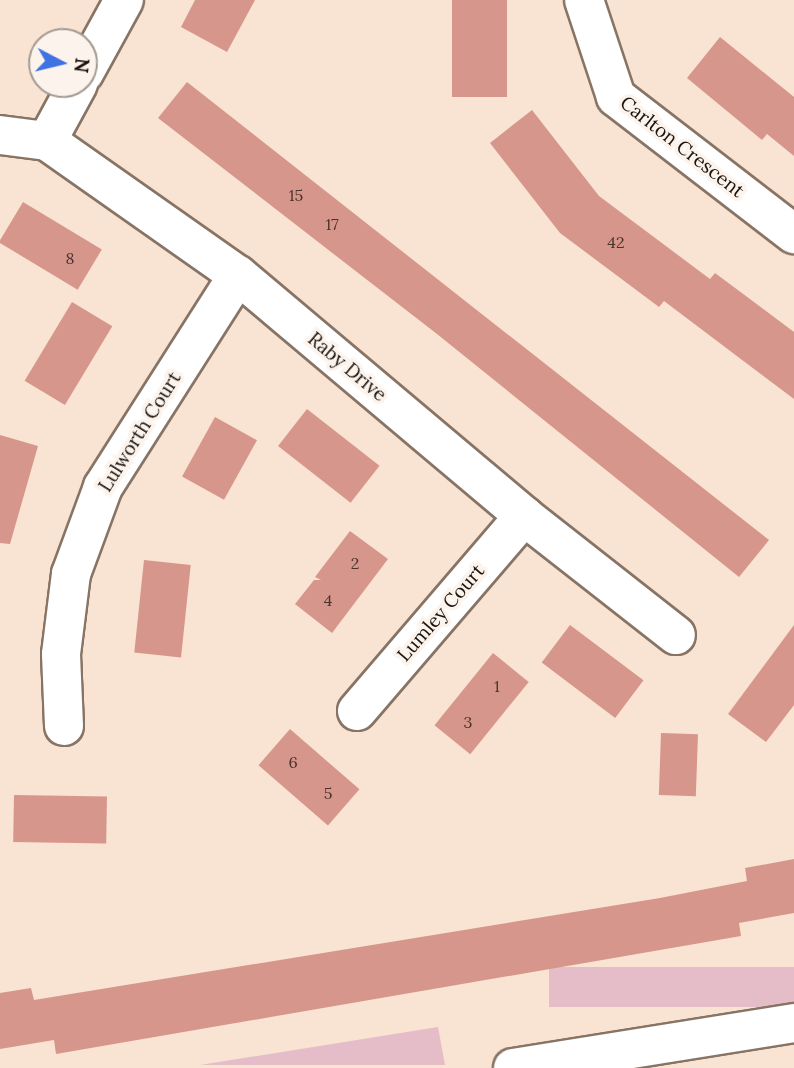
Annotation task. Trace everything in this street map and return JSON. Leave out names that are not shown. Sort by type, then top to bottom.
[{"type":"street","points":[[98,47],[124,0]]},
{"type":"street","name":"Carlton Crescent","points":[[584,0],[616,97],[794,234]]},
{"type":"street","points":[[47,141],[70,98]]},
{"type":"street","name":"Raby Drive","points":[[0,135],[47,141],[238,275],[524,516],[676,635]]},
{"type":"street","name":"Lulworth Court","points":[[64,726],[61,654],[71,574],[103,487],[238,275]]},
{"type":"street","name":"Lumley Court","points":[[357,711],[524,516]]},
{"type":"street","points":[[513,1068],[659,1057],[794,1023]]},
{"type":"shaded area","points":[[549,967],[794,967],[794,1007],[549,1007]]},
{"type":"shaded area","points":[[438,1027],[445,1065],[200,1065]]},
{"type":"building","points":[[195,0],[255,0],[227,52],[181,27]]},
{"type":"building","points":[[452,0],[507,0],[507,97],[452,97]]},
{"type":"building","points":[[720,37],[794,97],[794,156],[767,134],[762,140],[687,78]]},
{"type":"building","points":[[187,82],[769,540],[739,577],[437,334],[158,118]]},
{"type":"building","points":[[532,110],[599,196],[710,279],[715,273],[794,332],[794,399],[664,301],[659,307],[560,233],[490,143]]},
{"type":"building","points":[[23,202],[102,249],[78,290],[0,243]]},
{"type":"building","points":[[72,302],[112,326],[65,405],[25,381]]},
{"type":"building","points":[[307,409],[379,466],[351,503],[278,446]]},
{"type":"building","points":[[215,417],[257,440],[224,500],[182,476]]},
{"type":"building","points":[[0,435],[38,446],[10,544],[0,543]]},
{"type":"building","points":[[350,531],[388,559],[332,633],[295,604],[314,580],[321,580],[315,577]]},
{"type":"building","points":[[144,560],[191,565],[181,657],[134,652]]},
{"type":"building","points":[[570,625],[643,680],[615,718],[542,663]]},
{"type":"building","points":[[794,625],[794,705],[766,742],[728,714]]},
{"type":"building","points":[[493,653],[529,682],[470,754],[434,725]]},
{"type":"building","points":[[290,729],[359,789],[328,826],[259,765]]},
{"type":"building","points":[[661,733],[698,734],[696,796],[659,795]]},
{"type":"building","points":[[14,795],[107,797],[106,844],[13,842]]},
{"type":"building","points":[[794,859],[794,913],[739,923],[741,936],[56,1054],[54,1040],[0,1049],[0,993],[31,988],[34,1000],[660,898],[747,881],[745,868]]}]
